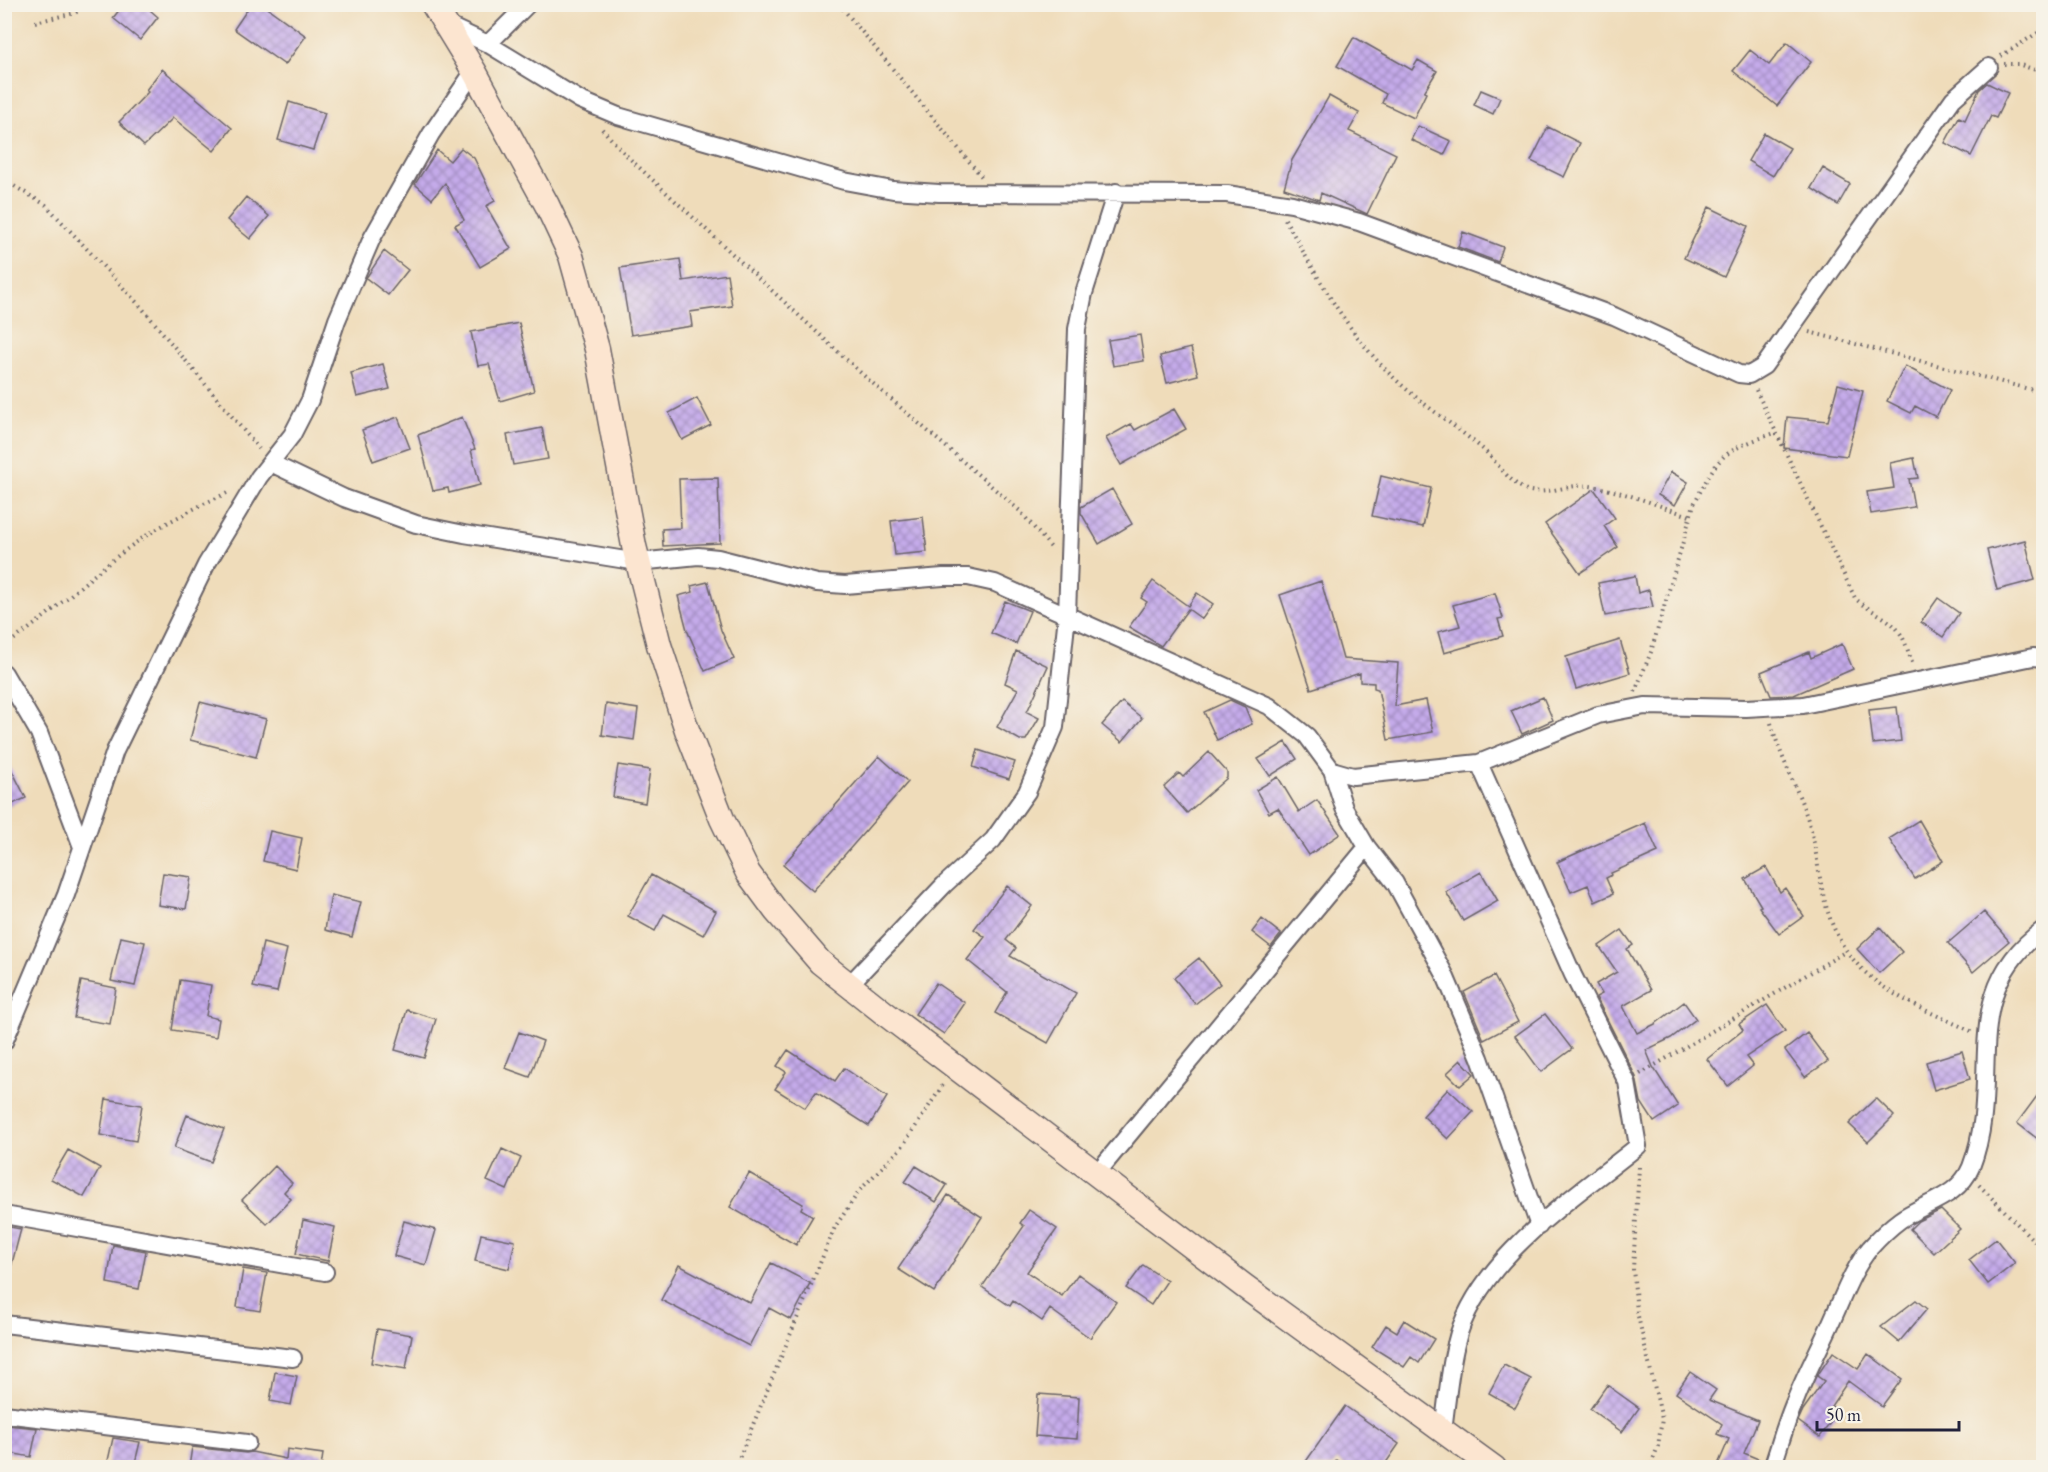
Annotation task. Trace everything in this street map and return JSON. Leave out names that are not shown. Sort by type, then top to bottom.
[{"type":"street","points":[[488,44],[528,4]]},
{"type":"street","points":[[438,14],[580,100],[618,116],[844,181],[893,190],[928,192],[1227,194],[1276,201],[1381,230],[1614,316],[1739,374],[1749,375],[1764,366],[1953,99],[1989,67]]},
{"type":"street","points":[[438,14],[474,71],[547,205],[571,256],[597,349],[638,562],[659,645],[687,730],[722,819],[748,873],[820,962],[1244,1286],[1494,1467]]},
{"type":"street","points":[[4,1042],[66,895],[115,751],[206,566],[259,477],[292,435],[309,400],[336,320],[372,238],[431,134],[474,71]]},
{"type":"street","points":[[849,985],[944,885],[993,840],[1027,792],[1055,727],[1067,615],[1077,329],[1084,293],[1116,192]]},
{"type":"street","points":[[271,463],[344,498],[416,524],[638,562],[698,556],[718,558],[817,584],[845,585],[943,577],[968,577],[995,583],[1269,706],[1307,736],[1332,770],[1344,808],[1367,848],[1395,883],[1444,973],[1480,1058],[1539,1226]]},
{"type":"street","points":[[1332,770],[1353,776],[1479,762],[1598,715],[1628,708],[1645,706],[1767,708],[1803,705],[1919,679],[2032,657],[2043,658]]},
{"type":"street","points":[[4,673],[39,733],[82,847]]},
{"type":"street","points":[[1443,1430],[1456,1343],[1469,1308],[1484,1282],[1503,1258],[1539,1226],[1638,1146],[1627,1082],[1574,975],[1479,762]]},
{"type":"street","points":[[1097,1173],[1367,848]]},
{"type":"street","points":[[1772,1467],[1795,1400],[1849,1284],[1868,1250],[1901,1219],[1946,1196],[1967,1174],[1983,1128],[1988,1013],[1994,990],[2004,970],[2022,945],[2043,929]]},
{"type":"street","points":[[4,1215],[325,1272]]},
{"type":"street","points":[[4,1324],[293,1358]]},
{"type":"street","points":[[4,1414],[248,1443]]},
{"type":"path","points":[[35,22],[75,13],[89,4]]},
{"type":"path","points":[[839,4],[994,191]]},
{"type":"path","points":[[1989,67],[2024,40],[2043,29]]},
{"type":"path","points":[[1989,67],[2018,64],[2043,73]]},
{"type":"path","points":[[580,100],[629,158],[861,374],[1020,511],[1069,568]]},
{"type":"path","points":[[4,180],[46,205],[142,308],[271,463]]},
{"type":"path","points":[[1276,201],[1326,293],[1371,353],[1386,370],[1486,452],[1517,484],[1527,490],[1540,491],[1578,486],[1596,487],[1690,516]]},
{"type":"path","points":[[1792,327],[2043,393]]},
{"type":"path","points":[[1749,375],[1855,598],[1869,610],[1889,621],[1900,633],[1919,679]]},
{"type":"path","points":[[1628,708],[1651,652],[1690,516],[1705,482],[1726,452],[1775,433]]},
{"type":"path","points":[[4,646],[37,624],[143,538],[188,511],[259,477]]},
{"type":"path","points":[[1767,708],[1778,747],[1810,828],[1823,894],[1833,929],[1845,952],[1858,968],[1893,995],[1987,1039]]},
{"type":"path","points":[[1627,1082],[1845,952]]},
{"type":"path","points":[[735,1467],[835,1227],[861,1190],[902,1147],[956,1066]]},
{"type":"path","points":[[1638,1146],[1633,1269],[1637,1312],[1662,1419],[1658,1446],[1650,1467]]},
{"type":"path","points":[[1967,1174],[2043,1251]]},
{"type":"building","points":[[124,4],[143,4],[158,17],[140,40],[113,18]]},
{"type":"building","points":[[251,4],[262,4],[306,36],[285,65],[234,29]]},
{"type":"building","points":[[1354,37],[1412,70],[1418,60],[1437,71],[1424,92],[1426,93],[1414,118],[1382,103],[1386,94],[1337,66]]},
{"type":"building","points":[[1787,42],[1811,62],[1777,106],[1733,71],[1750,50],[1769,65]]},
{"type":"building","points":[[162,69],[232,128],[214,151],[173,118],[144,146],[119,122],[148,92],[146,90]]},
{"type":"building","points":[[1987,83],[2008,93],[1996,118],[1991,116],[1971,156],[1945,143],[1959,117],[1965,120],[1979,90]]},
{"type":"building","points":[[1481,90],[1500,98],[1493,114],[1474,105]]},
{"type":"building","points":[[1329,96],[1359,113],[1349,131],[1396,154],[1367,214],[1321,193],[1319,200],[1284,188],[1292,160]]},
{"type":"building","points":[[289,102],[325,113],[313,150],[278,140]]},
{"type":"building","points":[[1418,126],[1451,141],[1444,155],[1411,140]]},
{"type":"building","points":[[1548,127],[1580,143],[1564,177],[1531,161]]},
{"type":"building","points":[[1764,133],[1790,148],[1773,176],[1748,161]]},
{"type":"building","points":[[461,148],[474,158],[495,201],[486,206],[511,249],[480,267],[455,225],[464,220],[445,183],[432,199],[415,184],[437,150],[450,161]]},
{"type":"building","points":[[1823,168],[1850,184],[1838,205],[1811,188]]},
{"type":"building","points":[[246,197],[269,216],[250,239],[227,220]]},
{"type":"building","points":[[1709,207],[1748,226],[1724,277],[1684,258]]},
{"type":"building","points":[[1463,232],[1503,247],[1498,262],[1458,247]]},
{"type":"building","points":[[384,251],[408,270],[388,295],[366,278]]},
{"type":"building","points":[[680,259],[683,281],[727,274],[732,306],[690,312],[692,326],[631,335],[620,268]]},
{"type":"building","points":[[519,323],[534,391],[500,401],[489,364],[478,366],[471,332]]},
{"type":"building","points":[[1140,335],[1144,361],[1113,366],[1108,340]]},
{"type":"building","points":[[1191,348],[1198,375],[1167,383],[1160,356]]},
{"type":"building","points":[[383,364],[390,389],[357,397],[351,373]]},
{"type":"building","points":[[1905,366],[1950,390],[1936,417],[1915,406],[1911,413],[1887,401]]},
{"type":"building","points":[[1838,384],[1863,391],[1847,456],[1784,448],[1787,417],[1828,421]]},
{"type":"building","points":[[697,398],[711,425],[682,440],[669,413]]},
{"type":"building","points":[[1174,409],[1186,429],[1121,465],[1106,438],[1131,424],[1135,430]]},
{"type":"building","points":[[398,417],[410,448],[373,461],[362,430]]},
{"type":"building","points":[[462,417],[475,449],[471,450],[480,485],[449,493],[448,488],[433,491],[418,435]]},
{"type":"building","points":[[542,428],[548,459],[513,465],[507,435]]},
{"type":"building","points":[[1914,458],[1918,478],[1909,479],[1914,507],[1871,514],[1867,492],[1894,488],[1890,463]]},
{"type":"building","points":[[1671,472],[1688,482],[1675,505],[1658,495]]},
{"type":"building","points":[[1381,476],[1431,488],[1423,527],[1372,516]]},
{"type":"building","points":[[718,478],[720,543],[663,546],[662,529],[681,528],[679,479]]},
{"type":"building","points":[[1112,489],[1132,524],[1099,544],[1081,513],[1081,507]]},
{"type":"building","points":[[1594,489],[1615,518],[1604,526],[1618,547],[1580,573],[1545,524]]},
{"type":"building","points":[[923,517],[927,552],[895,555],[891,521]]},
{"type":"building","points":[[2025,540],[2035,580],[1997,590],[1987,550]]},
{"type":"building","points":[[1635,576],[1638,593],[1649,590],[1653,607],[1605,616],[1598,583]]},
{"type":"building","points":[[1153,581],[1188,606],[1197,593],[1213,604],[1202,619],[1188,609],[1161,646],[1129,627],[1147,602],[1141,598]]},
{"type":"building","points":[[1321,581],[1343,659],[1398,663],[1395,706],[1426,700],[1433,732],[1388,740],[1378,689],[1374,688],[1374,683],[1360,682],[1360,673],[1311,689],[1280,595]]},
{"type":"building","points":[[708,582],[721,630],[734,659],[705,671],[687,630],[678,596],[693,592],[691,586]]},
{"type":"building","points":[[1495,593],[1503,618],[1498,619],[1503,636],[1444,653],[1438,632],[1460,626],[1453,605]]},
{"type":"building","points":[[1938,598],[1959,613],[1943,637],[1921,622]]},
{"type":"building","points":[[1005,601],[1030,611],[1016,644],[991,633]]},
{"type":"building","points":[[1620,640],[1630,673],[1576,689],[1566,657]]},
{"type":"building","points":[[1842,644],[1853,669],[1794,695],[1771,696],[1761,672],[1809,652],[1811,658]]},
{"type":"building","points":[[1016,651],[1048,666],[1027,712],[1039,718],[1026,740],[1020,740],[997,727],[1018,689],[1005,683]]},
{"type":"building","points":[[1543,697],[1553,720],[1522,734],[1511,711]]},
{"type":"building","points":[[1230,700],[1245,707],[1252,724],[1217,740],[1204,712]]},
{"type":"building","points":[[200,702],[266,719],[256,757],[190,740]]},
{"type":"building","points":[[1122,702],[1142,718],[1122,742],[1102,725]]},
{"type":"building","points":[[606,704],[638,709],[634,740],[602,735]]},
{"type":"building","points":[[1897,707],[1901,741],[1873,744],[1869,710]]},
{"type":"building","points":[[1286,742],[1297,759],[1270,776],[1258,759]]},
{"type":"building","points":[[978,750],[1015,762],[1009,779],[973,767]]},
{"type":"building","points":[[1209,752],[1227,772],[1227,778],[1187,813],[1164,787],[1179,773],[1183,777]]},
{"type":"building","points":[[4,755],[26,798],[4,808]]},
{"type":"building","points":[[879,756],[908,782],[813,891],[783,865]]},
{"type":"building","points":[[618,765],[650,770],[645,803],[613,797]]},
{"type":"building","points":[[1278,777],[1299,812],[1317,800],[1340,834],[1309,855],[1278,808],[1269,813],[1256,790]]},
{"type":"building","points":[[1919,820],[1943,861],[1915,879],[1889,839]]},
{"type":"building","points":[[1645,823],[1658,852],[1611,873],[1612,875],[1606,878],[1613,894],[1595,902],[1588,885],[1571,892],[1557,862]]},
{"type":"building","points":[[270,831],[302,838],[296,869],[263,861]]},
{"type":"building","points":[[1766,867],[1780,892],[1785,888],[1804,916],[1779,934],[1759,907],[1761,906],[1745,879]]},
{"type":"building","points":[[1481,872],[1498,901],[1463,921],[1446,892]]},
{"type":"building","points":[[163,873],[191,877],[186,909],[158,905]]},
{"type":"building","points":[[651,875],[716,911],[703,935],[664,914],[655,931],[628,916]]},
{"type":"building","points":[[1007,886],[1032,906],[1006,940],[1016,948],[1010,956],[1076,993],[1048,1043],[995,1013],[1007,992],[967,960],[985,937],[974,929]]},
{"type":"building","points":[[331,895],[361,902],[352,937],[325,930]]},
{"type":"building","points":[[1984,912],[2009,941],[1973,972],[1948,943]]},
{"type":"building","points":[[1262,919],[1281,934],[1271,947],[1252,932]]},
{"type":"building","points":[[1880,927],[1902,952],[1879,973],[1857,949]]},
{"type":"building","points":[[1622,930],[1633,945],[1627,949],[1651,990],[1623,1006],[1637,1033],[1655,1024],[1684,1002],[1696,1019],[1671,1038],[1646,1050],[1653,1067],[1678,1106],[1654,1122],[1641,1102],[1636,1077],[1596,997],[1602,994],[1596,984],[1617,972],[1599,946]]},
{"type":"building","points":[[121,937],[145,942],[135,986],[111,981]]},
{"type":"building","points":[[263,943],[287,949],[277,992],[253,987]]},
{"type":"building","points":[[1199,958],[1220,984],[1195,1004],[1174,978]]},
{"type":"building","points":[[1494,976],[1518,1022],[1484,1040],[1464,992]]},
{"type":"building","points":[[180,980],[211,985],[206,1016],[219,1019],[216,1037],[172,1030]]},
{"type":"building","points":[[81,981],[116,988],[110,1024],[74,1018]]},
{"type":"building","points":[[936,983],[965,1003],[944,1034],[915,1014]]},
{"type":"building","points":[[1767,1005],[1785,1031],[1746,1057],[1753,1066],[1728,1086],[1707,1059],[1743,1030],[1739,1024]]},
{"type":"building","points":[[407,1010],[436,1019],[424,1058],[395,1050]]},
{"type":"building","points":[[1545,1014],[1572,1049],[1541,1072],[1515,1036]]},
{"type":"building","points":[[519,1032],[543,1041],[530,1077],[505,1068]]},
{"type":"building","points":[[1807,1033],[1828,1061],[1805,1077],[1785,1050]]},
{"type":"building","points":[[788,1050],[835,1081],[844,1068],[887,1097],[869,1126],[816,1092],[805,1108],[775,1089],[786,1072],[777,1066]]},
{"type":"building","points":[[1962,1051],[1970,1079],[1934,1090],[1926,1062]]},
{"type":"building","points":[[1461,1060],[1474,1074],[1460,1086],[1447,1073]]},
{"type":"building","points":[[2043,1088],[2043,1143],[2017,1123]]},
{"type":"building","points":[[1448,1089],[1473,1112],[1448,1139],[1423,1116]]},
{"type":"building","points":[[1876,1098],[1894,1116],[1868,1142],[1849,1124]]},
{"type":"building","points":[[106,1099],[142,1105],[136,1141],[100,1135]]},
{"type":"building","points":[[187,1115],[224,1129],[211,1162],[174,1148]]},
{"type":"building","points":[[502,1149],[521,1158],[507,1190],[487,1181]]},
{"type":"building","points":[[68,1150],[100,1168],[84,1197],[51,1179]]},
{"type":"building","points":[[275,1166],[292,1183],[284,1192],[291,1199],[267,1224],[242,1200]]},
{"type":"building","points":[[916,1166],[947,1185],[936,1202],[905,1182]]},
{"type":"building","points":[[749,1173],[803,1204],[801,1209],[813,1216],[796,1245],[730,1207]]},
{"type":"building","points":[[948,1195],[982,1217],[934,1292],[898,1269]]},
{"type":"building","points":[[1029,1210],[1057,1229],[1027,1272],[1062,1296],[1078,1274],[1116,1302],[1090,1338],[1050,1309],[1042,1321],[1013,1301],[1010,1306],[982,1287],[1024,1226],[1020,1223]]},
{"type":"building","points":[[1941,1210],[1960,1229],[1934,1253],[1910,1229],[1918,1221]]},
{"type":"building","points":[[303,1220],[335,1227],[328,1261],[296,1254]]},
{"type":"building","points":[[404,1221],[436,1230],[426,1265],[394,1256]]},
{"type":"building","points":[[4,1226],[21,1229],[10,1271],[4,1270]]},
{"type":"building","points":[[481,1234],[515,1241],[509,1269],[475,1261]]},
{"type":"building","points":[[1996,1239],[2015,1263],[1988,1284],[1969,1260]]},
{"type":"building","points":[[113,1245],[146,1251],[139,1289],[107,1283]]},
{"type":"building","points":[[771,1263],[810,1283],[791,1320],[769,1308],[749,1346],[661,1300],[679,1265],[750,1303]]},
{"type":"building","points":[[1143,1265],[1167,1281],[1151,1305],[1126,1288]]},
{"type":"building","points":[[243,1269],[267,1273],[260,1311],[237,1307]]},
{"type":"building","points":[[1916,1300],[1927,1309],[1899,1342],[1881,1327]]},
{"type":"building","points":[[1404,1320],[1434,1339],[1419,1363],[1411,1357],[1404,1367],[1372,1347],[1386,1325],[1397,1332]]},
{"type":"building","points":[[377,1329],[412,1335],[406,1369],[371,1363]]},
{"type":"building","points":[[1833,1352],[1858,1369],[1868,1354],[1902,1379],[1882,1406],[1848,1381],[1831,1406],[1839,1411],[1820,1437],[1798,1421],[1803,1410],[1824,1381],[1817,1376]]},
{"type":"building","points":[[1504,1365],[1531,1379],[1515,1408],[1489,1393]]},
{"type":"building","points":[[275,1372],[297,1376],[291,1405],[270,1401]]},
{"type":"building","points":[[1690,1372],[1716,1390],[1709,1400],[1758,1420],[1744,1453],[1763,1461],[1762,1467],[1717,1467],[1729,1439],[1717,1434],[1722,1424],[1676,1393]]},
{"type":"building","points":[[1607,1385],[1639,1408],[1622,1432],[1590,1409]]},
{"type":"building","points":[[1038,1394],[1079,1397],[1077,1439],[1035,1436]]},
{"type":"building","points":[[1345,1406],[1399,1444],[1383,1467],[1347,1467],[1337,1460],[1332,1467],[1302,1467]]},
{"type":"building","points":[[6,1425],[37,1428],[31,1457],[4,1452]]},
{"type":"building","points":[[113,1438],[140,1442],[134,1467],[107,1465]]},
{"type":"building","points":[[192,1447],[252,1452],[286,1459],[287,1449],[323,1454],[321,1467],[189,1467]]}]
